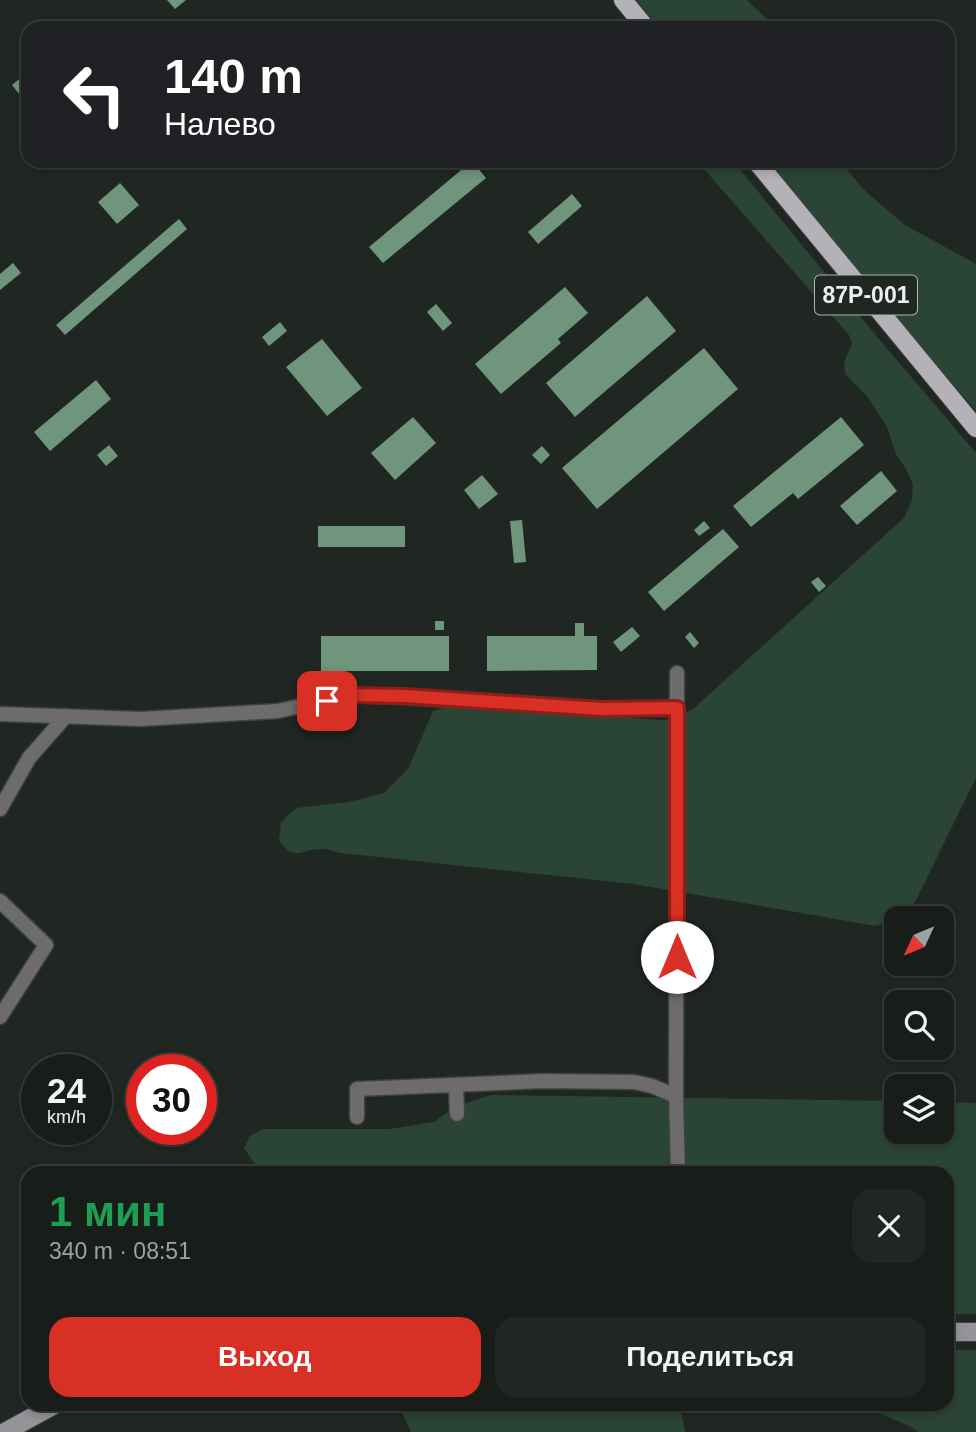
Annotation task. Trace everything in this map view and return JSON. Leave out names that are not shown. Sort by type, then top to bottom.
[{"type":"main road","points":[[623,0],[640,21]]},
{"type":"main road","name":"87Р-001","points":[[761,168],[976,428]]},
{"type":"main road","points":[[954,1332],[976,1332]]},
{"type":"main road","points":[[5,1432],[43,1411]]},
{"type":"street","points":[[677,673],[678,1166]]},
{"type":"street","points":[[0,714],[141,719],[278,711],[351,695],[602,709],[677,708]]},
{"type":"street","points":[[0,809],[29,758],[66,716]]},
{"type":"street","points":[[0,901],[46,945],[0,1017]]},
{"type":"street","points":[[357,1117],[357,1089],[542,1081],[634,1082],[676,1096]]},
{"type":"street","points":[[456,1085],[457,1114]]},
{"type":"green space","points":[[636,0],[747,0],[769,21],[653,21]]},
{"type":"green space","points":[[703,168],[739,168],[976,453],[976,778],[915,902],[911,906],[884,906],[884,923],[876,926],[634,884],[324,849],[294,853],[279,841],[281,822],[296,808],[349,802],[384,793],[408,769],[433,711],[447,707],[465,707],[662,720],[674,719],[693,709],[904,518],[912,500],[913,484],[896,454],[887,427],[867,396],[845,374],[844,362],[852,344],[849,335]]},
{"type":"green space","points":[[774,168],[846,168],[863,189],[905,225],[976,264],[976,411]]},
{"type":"green space","points":[[491,1095],[884,1101],[884,1144],[954,1144],[954,1102],[976,1103],[976,1314],[954,1314],[954,1166],[256,1166],[244,1148],[250,1136],[263,1129],[390,1129],[434,1122],[456,1106]]},
{"type":"green space","points":[[954,1350],[976,1350],[976,1432],[918,1432],[875,1411],[954,1411]]},
{"type":"green space","points":[[401,1411],[681,1411],[685,1432],[411,1432]]},
{"type":"building","points":[[167,0],[186,0],[175,9]]},
{"type":"building","points":[[21,78],[21,96],[12,85]]},
{"type":"building","points":[[464,168],[478,168],[486,178],[383,263],[369,247]]},
{"type":"building","points":[[120,183],[139,205],[117,224],[98,202]]},
{"type":"building","points":[[572,194],[582,206],[538,244],[528,232]]},
{"type":"building","points":[[179,219],[187,229],[65,335],[56,325]]},
{"type":"building","points":[[13,263],[21,273],[0,290],[0,274]]},
{"type":"building","points":[[565,287],[588,313],[558,339],[561,343],[501,394],[475,364]]},
{"type":"building","points":[[647,296],[676,331],[575,417],[546,383]]},
{"type":"building","points":[[436,304],[452,323],[443,331],[427,312]]},
{"type":"building","points":[[280,322],[287,331],[269,346],[262,337]]},
{"type":"building","points":[[322,339],[362,388],[327,416],[286,367]]},
{"type":"building","points":[[704,348],[738,389],[597,509],[562,468]]},
{"type":"building","points":[[96,380],[111,399],[50,451],[34,432]]},
{"type":"building","points":[[413,417],[436,443],[395,480],[371,453]]},
{"type":"building","points":[[841,417],[864,445],[798,499],[793,493],[751,527],[733,506]]},
{"type":"building","points":[[109,445],[118,456],[106,466],[97,455]]},
{"type":"building","points":[[542,446],[550,455],[541,464],[532,455]]},
{"type":"building","points":[[881,471],[897,491],[857,525],[840,506]]},
{"type":"building","points":[[482,475],[498,494],[479,509],[464,490]]},
{"type":"building","points":[[522,520],[526,562],[514,563],[510,521]]},
{"type":"building","points":[[704,521],[710,528],[699,536],[694,530]]},
{"type":"building","points":[[318,526],[405,526],[405,547],[318,547]]},
{"type":"building","points":[[723,529],[739,547],[664,611],[648,592]]},
{"type":"building","points":[[818,577],[826,586],[819,592],[811,582]]},
{"type":"building","points":[[435,621],[444,621],[444,630],[435,630]]},
{"type":"building","points":[[575,623],[584,623],[584,636],[597,636],[597,670],[487,671],[487,636],[575,636]]},
{"type":"building","points":[[632,627],[640,636],[621,652],[613,642]]},
{"type":"building","points":[[690,632],[699,643],[694,648],[685,637]]},
{"type":"building","points":[[321,636],[449,636],[449,671],[321,671]]},
{"type":"route","points":[[327,701],[351,695],[405,696],[602,709],[677,708],[677,957]]}]
